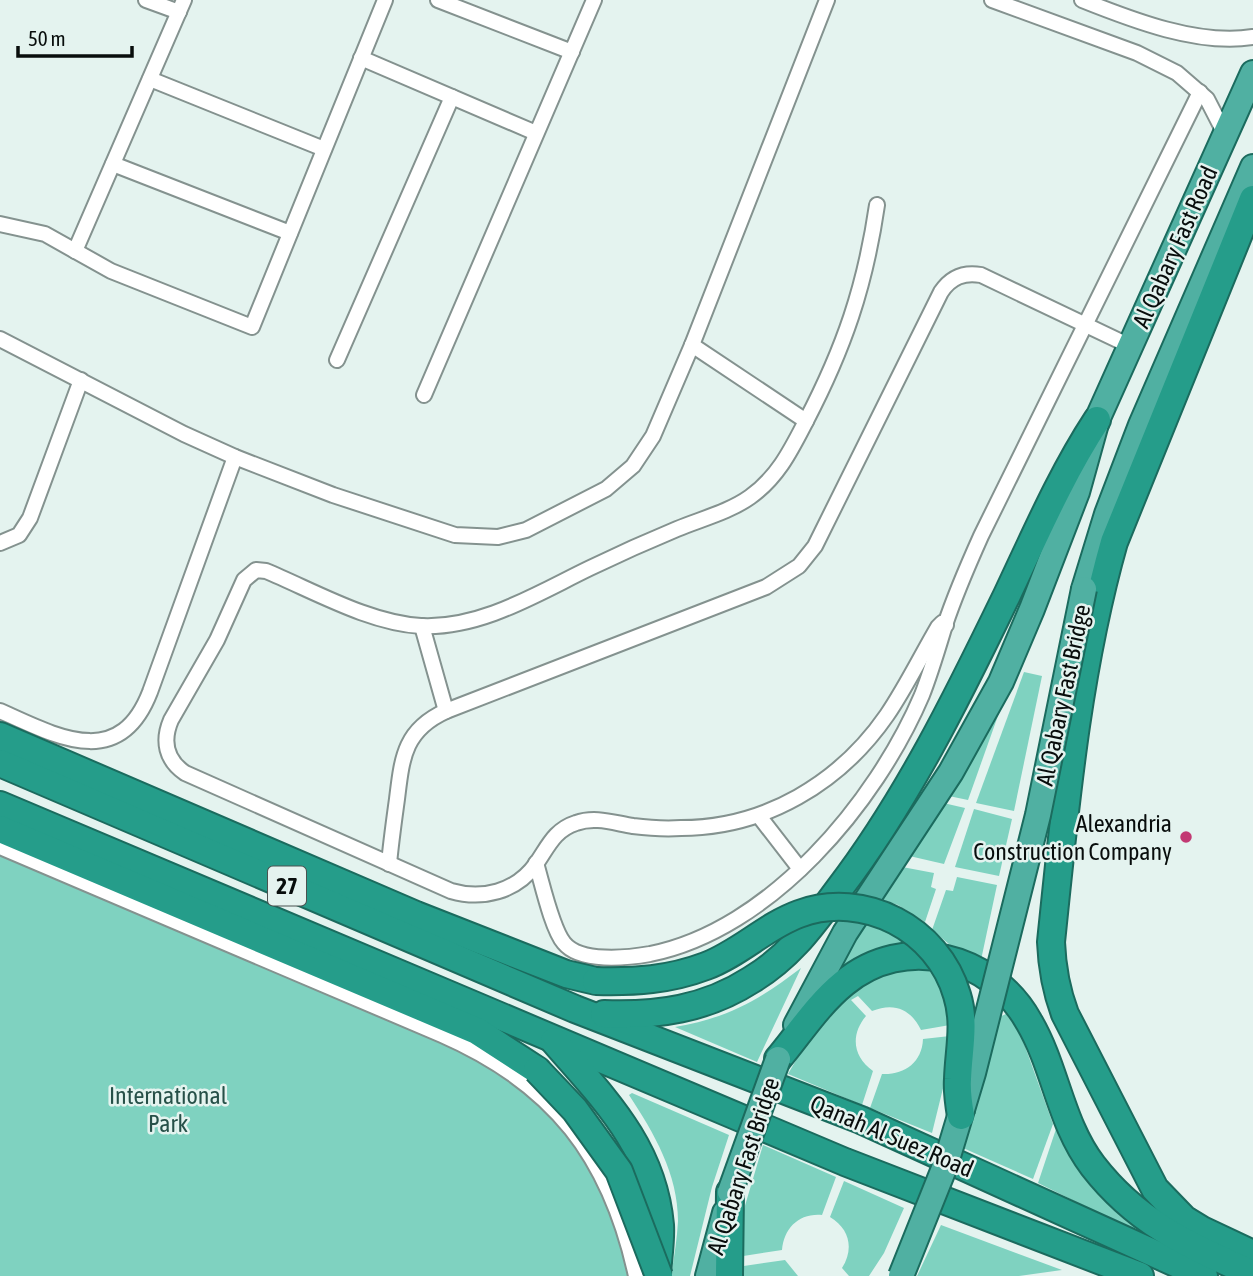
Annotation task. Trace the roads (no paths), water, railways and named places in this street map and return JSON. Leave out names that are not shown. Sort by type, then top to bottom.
[{"type":"highway","name":"Al Qabary Fast Road","points":[[1097,420],[1253,74]]},
{"type":"highway","name":"Al Qabary Fast Bridge","points":[[901,1271],[941,1178],[961,1116],[1038,814],[1084,589],[1141,425],[1248,196],[1253,167]]},
{"type":"highway","points":[[1246,1264],[1184,1219],[1155,1189],[1065,1014],[1052,967],[1051,942],[1082,684],[1100,590],[1114,542],[1248,196]]},
{"type":"highway","name":"Al Qabary Fast Bridge","points":[[708,1276],[730,1192],[779,1059],[845,933],[951,772],[1001,682],[1077,492],[1097,420]]},
{"type":"highway","points":[[575,1009],[628,1015],[678,1010],[703,1003],[728,993],[773,966],[811,929],[867,852],[925,753],[989,632],[1063,478],[1097,420]]},
{"type":"highway","points":[[0,736],[416,915],[566,974],[596,981],[642,982],[675,976],[708,965],[739,950],[784,921],[808,911],[834,907],[884,915],[907,927],[927,943],[946,968],[956,992],[963,1030],[958,1079],[961,1116]]},
{"type":"highway","name":"27","points":[[0,763],[575,1009]]},
{"type":"highway","name":"27","points":[[0,805],[548,1035]]},
{"type":"highway","points":[[0,829],[477,1031],[537,1070],[582,1119],[619,1171],[658,1276]]},
{"type":"highway","points":[[779,1059],[828,998],[861,971],[880,962],[921,955],[964,963],[984,973],[1002,987],[1030,1023],[1077,1142],[1107,1184],[1125,1202],[1167,1234],[1246,1264]]},
{"type":"highway","name":"Qanah Al Suez Road","points":[[575,1009],[861,1120],[1204,1276]]},
{"type":"highway","points":[[548,1035],[624,1124],[643,1157],[653,1187],[660,1226],[658,1276]]},
{"type":"highway","name":"Qanah Al Suez Road","points":[[548,1035],[845,1162],[1140,1276]]},
{"type":"highway","points":[[729,1276],[730,1192]]},
{"type":"street","points":[[75,251],[182,6],[146,0]]},
{"type":"street","points":[[0,224],[33,230],[111,271],[252,327],[385,0]]},
{"type":"street","points":[[438,0],[572,52]]},
{"type":"street","points":[[424,395],[594,0]]},
{"type":"street","points":[[0,339],[134,410],[235,457],[333,495],[449,534],[484,538],[512,534],[539,525],[591,499],[620,478],[633,466],[653,436],[692,345],[827,0]]},
{"type":"street","points":[[992,0],[1138,53],[1177,73],[1200,92],[1214,111],[1225,134]]},
{"type":"street","points":[[1082,0],[1197,36],[1228,39],[1253,37]]},
{"type":"street","points":[[361,58],[536,133]]},
{"type":"street","points":[[150,79],[324,149]]},
{"type":"street","points":[[536,863],[558,934],[566,946],[580,954],[619,958],[659,952],[719,927],[762,902],[800,869],[850,814],[898,744],[926,686],[946,625],[981,536],[1200,92]]},
{"type":"street","points":[[337,360],[452,97]]},
{"type":"street","points":[[113,164],[290,233]]},
{"type":"street","points":[[877,205],[855,311],[831,372],[788,456],[772,478],[754,494],[734,506],[667,533],[546,591],[489,614],[456,623],[422,626],[378,617],[266,571],[256,570],[244,580],[217,640],[171,720],[166,737],[168,754],[185,773],[450,891],[472,895],[505,889],[522,878],[555,835],[564,828],[586,820],[647,827],[710,826],[759,816],[802,796],[858,751],[889,713],[937,627],[942,623],[946,625]]},
{"type":"street","points":[[389,864],[402,759],[425,722],[446,710],[766,587],[799,566],[815,546],[938,298],[950,280],[965,274],[981,275],[1130,346]]},
{"type":"street","points":[[692,345],[806,421]]},
{"type":"street","points":[[0,544],[19,535],[30,518],[81,380]]},
{"type":"street","points":[[0,711],[61,738],[89,742],[116,734],[137,717],[150,692],[235,457]]},
{"type":"street","points":[[422,626],[446,710]]},
{"type":"street","points":[[759,816],[800,869]]},
{"type":"street","points":[[0,847],[452,1039],[499,1063],[550,1105],[590,1155],[618,1211],[636,1276]]},
{"type":"place","name":"Alexandria Construction Company","points":[[1186,837]]},
{"type":"park label","name":"International Park","points":[[168,1109]]}]
